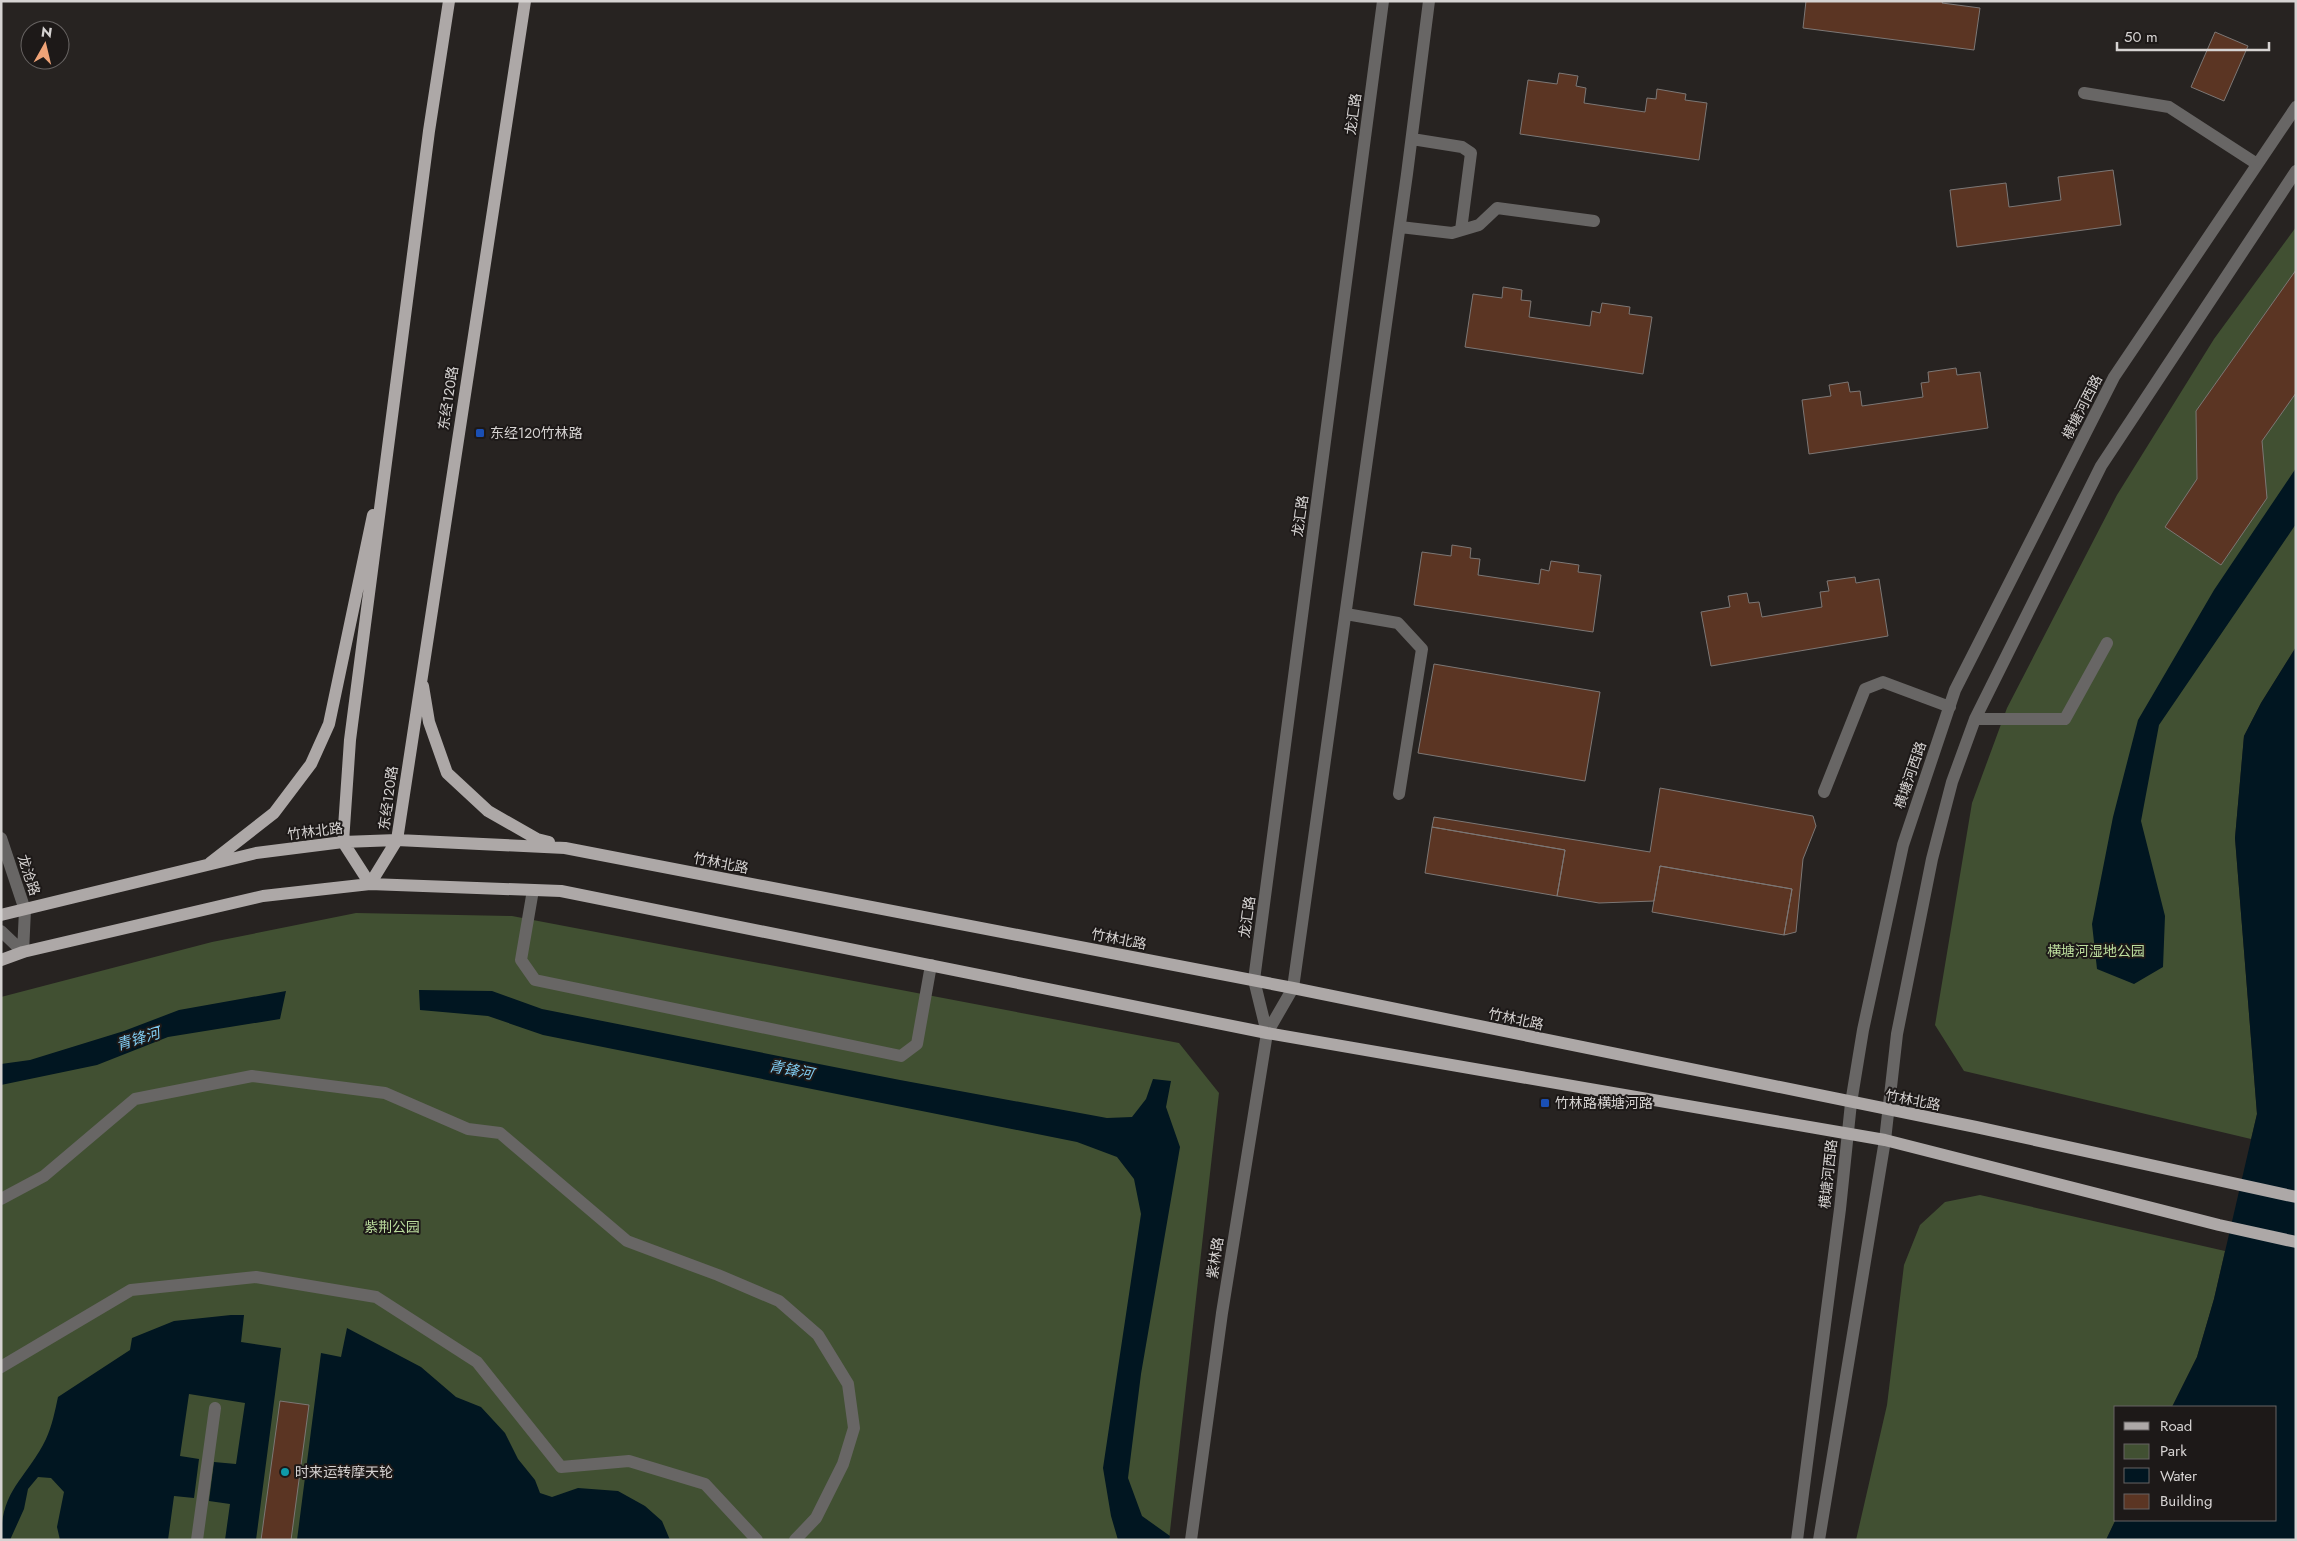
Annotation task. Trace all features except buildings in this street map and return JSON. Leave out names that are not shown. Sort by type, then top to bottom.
[{"type":"main road","points":[[370,884],[343,842],[350,740],[393,424],[429,131],[449,1]]},
{"type":"main road","name":"东经120路","points":[[370,884],[396,840],[525,1]]},
{"type":"main road","points":[[207,866],[274,813],[311,764],[329,724],[393,424]]},
{"type":"main road","points":[[421,676],[429,722],[447,773],[488,811],[537,839],[666,868]]},
{"type":"main road","name":"竹林北路","points":[[1,915],[256,853],[343,842],[396,840],[564,848],[1254,980],[1888,1110],[2296,1197]]},
{"type":"main road","points":[[1,960],[23,952],[263,896],[370,884],[561,891],[1267,1033],[1847,1135],[1885,1140],[2219,1225],[2296,1242]]},
{"type":"street","name":"龙汇路","points":[[1267,1033],[1254,980],[1383,1]]},
{"type":"street","points":[[1293,988],[1400,227],[1429,1]]},
{"type":"street","points":[[2084,93],[2169,107],[2257,164]]},
{"type":"street","name":"横塘河西路","points":[[1797,1540],[1840,1209],[1851,1103],[1862,1030],[1902,845],[1955,690],[2114,377],[2296,107]]},
{"type":"street","points":[[1412,139],[1462,147],[1471,153],[1461,230]]},
{"type":"street","points":[[1819,1540],[1885,1140],[1897,1034],[1932,859],[1952,782],[1975,719],[2101,466],[2296,171]]},
{"type":"street","points":[[1400,227],[1452,233],[1479,225],[1497,208],[1594,221]]},
{"type":"street","points":[[1346,614],[1398,623],[1422,649],[1399,794]]},
{"type":"street","points":[[1975,719],[2065,719],[2107,643]]},
{"type":"street","points":[[1824,792],[1865,689],[1883,682],[1950,707]]},
{"type":"street","name":"龙沧路","points":[[1,838],[25,910],[23,952]]},
{"type":"street","points":[[534,890],[521,960],[535,980],[901,1056],[917,1044],[931,966]]},
{"type":"street","points":[[1,930],[23,952]]},
{"type":"street","name":"紫林路","points":[[1191,1540],[1222,1313],[1267,1033],[1293,988]]},
{"type":"street","points":[[1,1198],[44,1176],[135,1099],[252,1076],[386,1093],[468,1130],[500,1133],[627,1241],[718,1274],[779,1301],[818,1335],[848,1384],[854,1428],[843,1464],[816,1518],[795,1540]]},
{"type":"street","points":[[1,1367],[131,1290],[256,1277],[376,1297],[477,1362],[561,1467],[629,1461],[705,1484],[756,1540]]},
{"type":"street","points":[[196,1540],[215,1408]]},
{"type":"green space","name":"横塘河湿地公园","points":[[2296,227],[2296,647],[2261,703],[2244,736],[2235,838],[2257,1114],[2251,1139],[1964,1071],[1935,1025],[1972,803],[2007,708],[2117,495],[2214,339]]},
{"type":"green space","name":"紫荆公园","points":[[356,913],[512,916],[1179,1043],[1219,1093],[1169,1540],[1,1540],[1,997],[212,942]]},
{"type":"green space","points":[[1980,1195],[2225,1251],[2214,1299],[2197,1357],[2172,1406],[2114,1406],[2115,1521],[2106,1540],[1856,1540],[1887,1405],[1904,1265],[1920,1225],[1945,1202]]},
{"type":"water","points":[[2296,468],[2296,524],[2159,725],[2141,821],[2165,916],[2163,967],[2134,984],[2097,969],[2092,924],[2113,817],[2138,720],[2214,590]]},
{"type":"water","points":[[2296,647],[2296,1540],[2106,1540],[2115,1521],[2277,1521],[2277,1406],[2172,1406],[2197,1357],[2214,1299],[2257,1114],[2235,838],[2244,736],[2261,703]]},
{"type":"water","name":"青锋河","points":[[419,990],[492,991],[542,1009],[900,1080],[1107,1118],[1132,1117],[1146,1099],[1153,1079],[1171,1081],[1166,1107],[1180,1147],[1141,1374],[1128,1478],[1142,1516],[1170,1536],[1169,1540],[1118,1540],[1111,1516],[1103,1468],[1141,1214],[1134,1179],[1117,1157],[1077,1142],[543,1035],[488,1016],[420,1010]]},
{"type":"water","name":"青锋河","points":[[286,991],[280,1019],[168,1037],[97,1065],[1,1085],[1,1064],[30,1060],[124,1031],[179,1010]]},
{"type":"water","points":[[244,1315],[241,1342],[281,1348],[256,1540],[225,1540],[230,1504],[209,1501],[214,1462],[236,1464],[245,1403],[189,1394],[180,1456],[199,1459],[194,1498],[174,1496],[168,1540],[60,1540],[57,1527],[64,1492],[51,1478],[38,1477],[28,1489],[24,1509],[10,1540],[1,1540],[5,1508],[16,1485],[46,1439],[52,1424],[58,1397],[130,1350],[132,1338],[174,1321]]},
{"type":"water","points":[[347,1328],[421,1367],[456,1397],[481,1407],[505,1433],[518,1459],[535,1480],[540,1493],[552,1497],[578,1488],[618,1491],[645,1506],[662,1521],[670,1540],[297,1540],[321,1353],[341,1357]]},
{"type":"place","name":"东经120竹林路","points":[[480,433]]},
{"type":"place","name":"竹林路横塘河路","points":[[1545,1103]]},
{"type":"place","name":"时来运转摩天轮","points":[[285,1472]]}]
